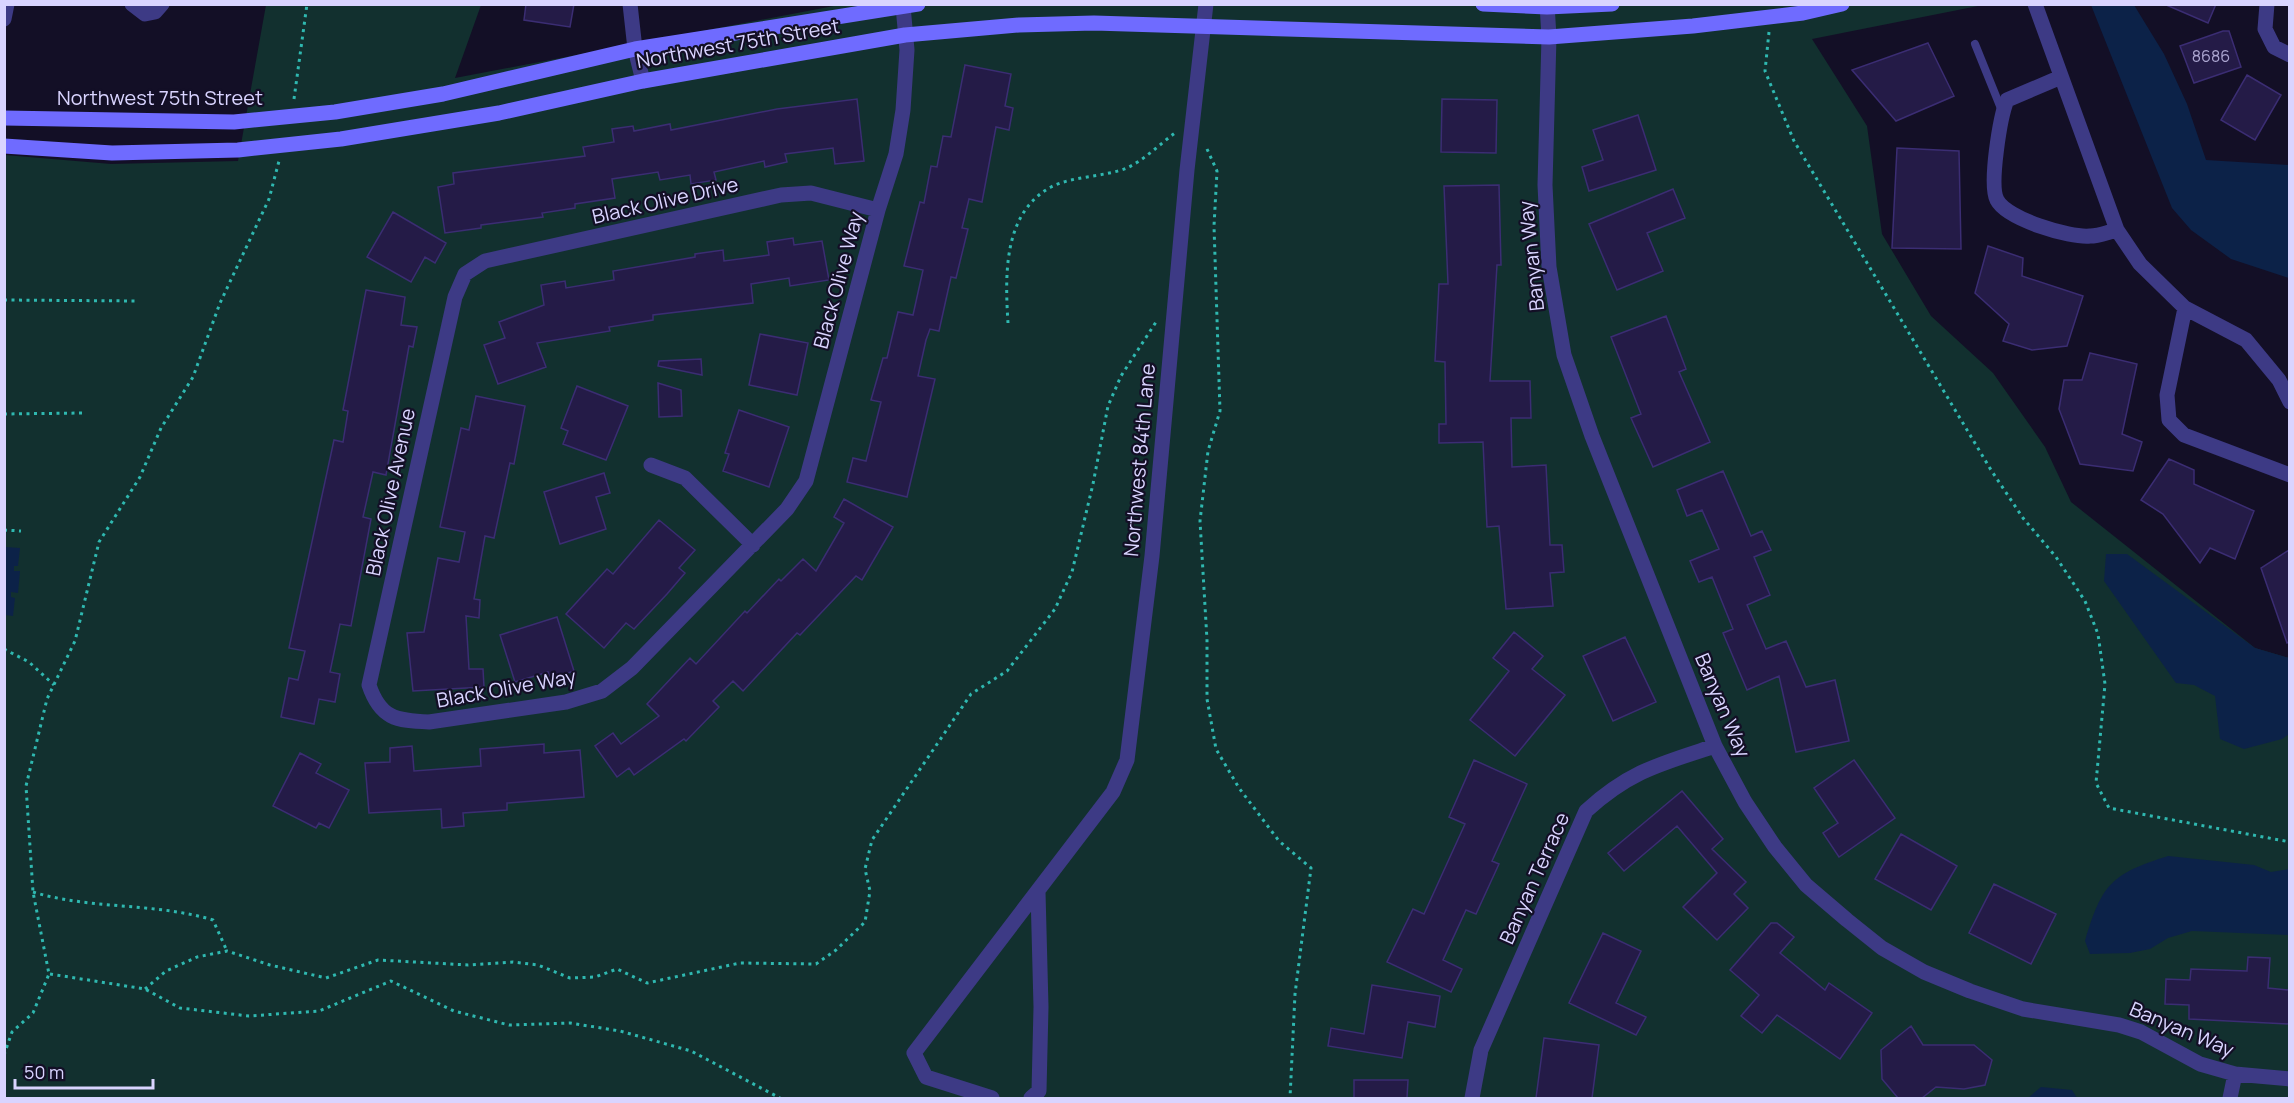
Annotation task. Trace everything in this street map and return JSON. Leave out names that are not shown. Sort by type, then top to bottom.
[{"type":"street","points":[[4,19],[7,4]]},
{"type":"street","points":[[132,4],[145,14],[155,12],[162,4]]},
{"type":"street","points":[[630,4],[635,49],[643,81]]},
{"type":"street","name":"Northwest 84th Lane","points":[[992,1098],[926,1077],[914,1053],[1113,792],[1126,760],[1152,556],[1206,4]]},
{"type":"street","points":[[1483,4],[1547,6],[1612,4]]},
{"type":"street","name":"Northwest 75th Street","points":[[4,146],[112,153],[238,150],[341,139],[499,113],[643,81],[905,35],[1073,24],[1549,37],[1693,26],[1842,4]]},
{"type":"street","points":[[2035,4],[2117,230],[2140,264],[2185,308],[2246,340],[2279,380],[2289,402]]},
{"type":"street","points":[[2267,4],[2265,29],[2274,47],[2289,55]]},
{"type":"street","name":"Northwest 75th Street","points":[[4,118],[234,122],[290,116],[443,94],[635,49],[910,5]]},
{"type":"street","name":"Black Olive Way","points":[[387,715],[407,722],[429,722],[566,702],[602,691],[633,668],[787,508],[806,481],[878,210],[896,154],[903,110],[905,35],[910,5]]},
{"type":"street","name":"Banyan Way","points":[[1547,6],[1549,37],[1545,185],[1549,267],[1564,355],[1596,446],[1714,746],[1744,802],[1806,885],[1882,948],[1924,972],[2023,1009],[2119,1025],[2172,1047],[2200,1064],[2235,1074],[2289,1079]]},
{"type":"street","points":[[2061,77],[2007,100],[2002,111],[1995,183],[1996,198],[2004,210],[2017,217],[2072,234],[2090,236],[2117,230]]},
{"type":"street","name":"Black Olive Drive","points":[[465,274],[485,261],[781,195],[811,193],[878,210]]},
{"type":"street","name":"Black Olive Avenue","points":[[387,715],[375,702],[369,685],[455,297],[465,274]]},
{"type":"street","points":[[2185,308],[2167,395],[2169,420],[2184,435],[2289,475]]},
{"type":"street","points":[[651,465],[685,478],[753,545]]},
{"type":"street","name":"Banyan Terrace","points":[[1472,1098],[1481,1050],[1586,811],[1611,788],[1643,770],[1714,746]]},
{"type":"street","points":[[1031,1098],[1039,1091],[1041,1006],[1038,892]]},
{"type":"street","points":[[2230,1098],[2235,1074]]},
{"type":"lane","points":[[1974,44],[2002,111]]},
{"type":"path","points":[[290,116],[297,87],[307,4]]},
{"type":"path","points":[[1771,16],[1765,71],[1794,141],[1991,470],[2023,518],[2056,557],[2085,601],[2098,634],[2105,684],[2096,783],[2109,808],[2289,842]]},
{"type":"path","points":[[1008,322],[1006,290],[1008,248],[1025,209],[1052,186],[1128,167],[1194,120],[1217,171],[1214,226],[1220,411],[1208,451],[1200,521],[1207,640],[1207,699],[1216,749],[1239,788],[1279,841],[1311,868],[1295,994],[1290,1098]]},
{"type":"path","points":[[4,1055],[12,1032],[33,1013],[50,974],[33,892],[26,786],[47,699],[75,641],[99,542],[140,477],[161,428],[193,377],[220,303],[269,200],[283,145]]},
{"type":"path","points":[[4,300],[137,301]]},
{"type":"path","points":[[145,989],[166,971],[197,957],[227,951],[270,965],[326,978],[378,960],[468,965],[513,963],[538,965],[570,978],[595,977],[617,969],[647,983],[740,963],[816,964],[865,922],[870,891],[865,869],[872,840],[971,694],[1007,671],[1055,609],[1071,572],[1093,484],[1108,406],[1121,376],[1160,315]]},
{"type":"path","points":[[4,414],[82,413]]},
{"type":"path","points":[[4,530],[21,531]]},
{"type":"path","points":[[4,650],[29,662],[54,685]]},
{"type":"path","points":[[33,892],[60,901],[180,910],[213,920],[227,951]]},
{"type":"path","points":[[50,974],[145,989],[180,1008],[249,1016],[319,1011],[391,981],[454,1011],[509,1025],[570,1023],[620,1031],[691,1051],[780,1098]]},
{"type":"green space","points":[[266,5],[481,5],[455,78],[839,5],[1983,5],[1812,39],[1867,126],[1882,234],[1931,316],[1993,373],[2045,447],[2071,502],[2255,648],[2289,658],[2289,1098],[5,1098],[5,155],[111,164],[238,161]]},
{"type":"water","points":[[2091,5],[2134,5],[2164,54],[2187,104],[2206,160],[2289,165],[2289,278],[2231,259],[2191,230],[2172,208]]},
{"type":"water","points":[[5,547],[20,548],[18,566],[14,566],[14,571],[20,571],[18,593],[11,592],[11,597],[15,598],[13,616],[5,615]]},
{"type":"water","points":[[2106,554],[2127,554],[2255,648],[2289,658],[2289,734],[2282,739],[2244,749],[2220,739],[2215,696],[2194,685],[2176,683],[2104,581]]},
{"type":"water","points":[[2168,856],[2254,865],[2271,872],[2289,869],[2289,935],[2192,931],[2168,938],[2150,949],[2130,953],[2090,954],[2085,941],[2097,906],[2104,894],[2121,876],[2149,862]]},
{"type":"water","points":[[2041,1087],[2072,1090],[2077,1098],[2028,1098]]},
{"type":"building","points":[[526,4],[574,4],[570,27],[524,20]]},
{"type":"building","points":[[2164,4],[2216,4],[2208,23]]},
{"type":"building","points":[[2229,31],[2241,67],[2194,83],[2180,46]]},
{"type":"building","points":[[1928,43],[1954,96],[1896,121],[1852,70]]},
{"type":"building","points":[[965,65],[1011,74],[1005,106],[1013,108],[1009,130],[996,127],[982,202],[969,199],[962,228],[968,229],[956,278],[951,277],[939,331],[930,329],[926,340],[918,376],[935,379],[907,497],[847,482],[853,458],[866,461],[881,402],[871,400],[883,358],[887,358],[898,312],[913,315],[923,270],[904,266],[920,202],[924,203],[931,166],[937,167],[943,136],[951,137]]},
{"type":"building","points":[[2247,75],[2281,95],[2255,140],[2221,120]]},
{"type":"building","points":[[857,99],[864,161],[835,164],[833,148],[785,154],[787,162],[765,167],[764,161],[714,172],[716,180],[691,184],[690,175],[660,180],[658,172],[612,179],[615,198],[575,204],[575,208],[542,213],[543,217],[481,225],[481,228],[445,233],[438,187],[454,184],[453,173],[585,156],[583,147],[614,142],[612,129],[633,126],[634,131],[670,124],[671,130],[777,109]]},
{"type":"building","points":[[1442,99],[1497,100],[1496,153],[1441,152]]},
{"type":"building","points":[[1638,115],[1656,170],[1589,191],[1582,167],[1603,160],[1593,130]]},
{"type":"building","points":[[1897,148],[1959,151],[1961,249],[1892,248]]},
{"type":"building","points":[[1499,185],[1501,265],[1497,265],[1490,381],[1530,381],[1531,418],[1511,418],[1512,467],[1546,465],[1550,545],[1562,545],[1564,572],[1550,573],[1553,606],[1506,609],[1499,526],[1487,527],[1483,442],[1439,443],[1439,424],[1446,424],[1445,362],[1435,361],[1439,284],[1448,284],[1444,186]]},
{"type":"building","points":[[1673,189],[1685,218],[1647,233],[1663,271],[1617,290],[1589,224]]},
{"type":"building","points":[[393,212],[446,243],[435,263],[425,257],[411,282],[367,257]]},
{"type":"building","points":[[793,238],[794,245],[822,241],[829,280],[790,286],[789,278],[751,284],[753,303],[653,315],[653,320],[609,327],[610,331],[537,343],[546,367],[498,384],[484,345],[505,338],[499,322],[544,305],[541,285],[565,281],[566,288],[614,280],[613,271],[723,250],[724,261],[769,255],[767,242]]},
{"type":"building","points":[[1988,246],[2023,258],[2022,276],[2083,296],[2067,346],[2032,350],[2003,341],[2009,324],[1975,293]]},
{"type":"building","points":[[366,290],[405,297],[401,325],[417,327],[413,347],[409,346],[386,475],[373,472],[363,517],[371,519],[351,626],[340,624],[330,672],[340,674],[335,702],[319,699],[314,724],[281,717],[289,678],[298,680],[305,651],[289,648],[334,440],[343,442],[348,411],[343,410]]},
{"type":"building","points":[[1666,316],[1686,369],[1679,372],[1710,442],[1653,467],[1631,418],[1641,414],[1611,337]]},
{"type":"building","points":[[760,334],[808,343],[797,395],[749,385]]},
{"type":"building","points":[[2090,353],[2137,364],[2122,434],[2142,442],[2133,471],[2080,464],[2059,409],[2064,380],[2082,380]]},
{"type":"building","points":[[701,359],[702,375],[658,366],[659,361]]},
{"type":"building","points":[[658,383],[681,390],[682,416],[659,417]]},
{"type":"building","points":[[577,386],[628,406],[606,460],[563,444],[568,431],[561,428]]},
{"type":"building","points":[[476,396],[525,406],[514,464],[510,463],[494,538],[485,536],[474,599],[480,600],[479,618],[466,616],[469,669],[483,669],[484,687],[413,691],[407,633],[424,632],[438,558],[459,562],[465,532],[440,527],[461,428],[469,430]]},
{"type":"building","points":[[739,410],[789,427],[769,487],[723,471],[729,454],[725,453]]},
{"type":"building","points":[[2169,459],[2194,470],[2194,484],[2254,511],[2235,559],[2210,548],[2200,563],[2163,514],[2141,500]]},
{"type":"building","points":[[1723,471],[1751,536],[1762,531],[1771,550],[1754,557],[1770,595],[1747,605],[1766,649],[1786,641],[1806,687],[1835,680],[1849,741],[1796,752],[1779,676],[1747,690],[1723,633],[1733,629],[1712,577],[1699,582],[1690,561],[1719,549],[1702,510],[1687,516],[1677,490]]},
{"type":"building","points":[[604,473],[610,493],[596,497],[606,529],[560,544],[544,492]]},
{"type":"building","points":[[844,499],[893,527],[862,580],[856,576],[800,635],[797,633],[743,691],[733,681],[713,701],[719,707],[686,741],[684,739],[634,775],[629,768],[617,777],[595,746],[613,733],[621,744],[659,716],[647,704],[690,658],[696,664],[745,611],[747,613],[779,579],[781,581],[803,559],[816,571],[844,523],[834,517]]},
{"type":"building","points":[[659,520],[695,550],[679,568],[685,573],[667,594],[634,629],[626,623],[604,648],[566,614],[607,569],[613,574]]},
{"type":"building","points":[[2289,550],[2289,642],[2287,643],[2261,568]]},
{"type":"building","points":[[557,617],[574,671],[550,679],[548,672],[515,682],[500,635]]},
{"type":"building","points":[[1514,632],[1543,656],[1532,669],[1565,695],[1515,756],[1470,720],[1509,671],[1493,658]]},
{"type":"building","points":[[1625,637],[1656,702],[1613,721],[1583,656]]},
{"type":"building","points":[[544,744],[544,753],[580,750],[584,797],[507,803],[507,810],[463,813],[464,826],[442,828],[441,809],[369,813],[365,763],[390,762],[390,748],[412,746],[414,771],[481,766],[480,749]]},
{"type":"building","points":[[300,753],[321,764],[316,773],[349,790],[329,828],[319,823],[316,828],[273,806]]},
{"type":"building","points":[[1474,760],[1527,784],[1492,861],[1499,864],[1476,914],[1466,910],[1443,960],[1462,969],[1451,992],[1387,962],[1413,909],[1424,914],[1465,824],[1449,817]]},
{"type":"building","points":[[1854,760],[1895,818],[1839,857],[1823,833],[1838,823],[1814,788]]},
{"type":"building","points":[[1682,791],[1723,839],[1712,849],[1746,882],[1734,894],[1748,908],[1717,940],[1683,907],[1717,873],[1677,826],[1624,871],[1608,853]]},
{"type":"building","points":[[1901,834],[1957,866],[1931,910],[1875,879]]},
{"type":"building","points":[[1994,884],[2056,914],[2031,964],[1969,933]]},
{"type":"building","points":[[1771,923],[1777,923],[1794,937],[1780,953],[1825,990],[1829,983],[1872,1013],[1840,1059],[1777,1015],[1762,1033],[1741,1016],[1759,995],[1730,970]]},
{"type":"building","points":[[1603,933],[1641,951],[1616,1003],[1646,1017],[1636,1035],[1569,1003]]},
{"type":"building","points":[[2248,957],[2270,958],[2268,988],[2289,990],[2289,1024],[2189,1019],[2189,1005],[2165,1004],[2166,979],[2190,980],[2191,969],[2247,971]]},
{"type":"building","points":[[1372,985],[1440,996],[1435,1027],[1408,1022],[1402,1058],[1328,1046],[1331,1028],[1364,1034]]},
{"type":"building","points":[[1911,1026],[1923,1045],[1974,1045],[1992,1060],[1985,1085],[1964,1089],[1936,1087],[1922,1098],[1898,1098],[1882,1079],[1881,1050]]},
{"type":"building","points":[[1544,1038],[1599,1045],[1592,1098],[1536,1098]]},
{"type":"building","points":[[1354,1080],[1408,1080],[1407,1098],[1354,1098]]}]
